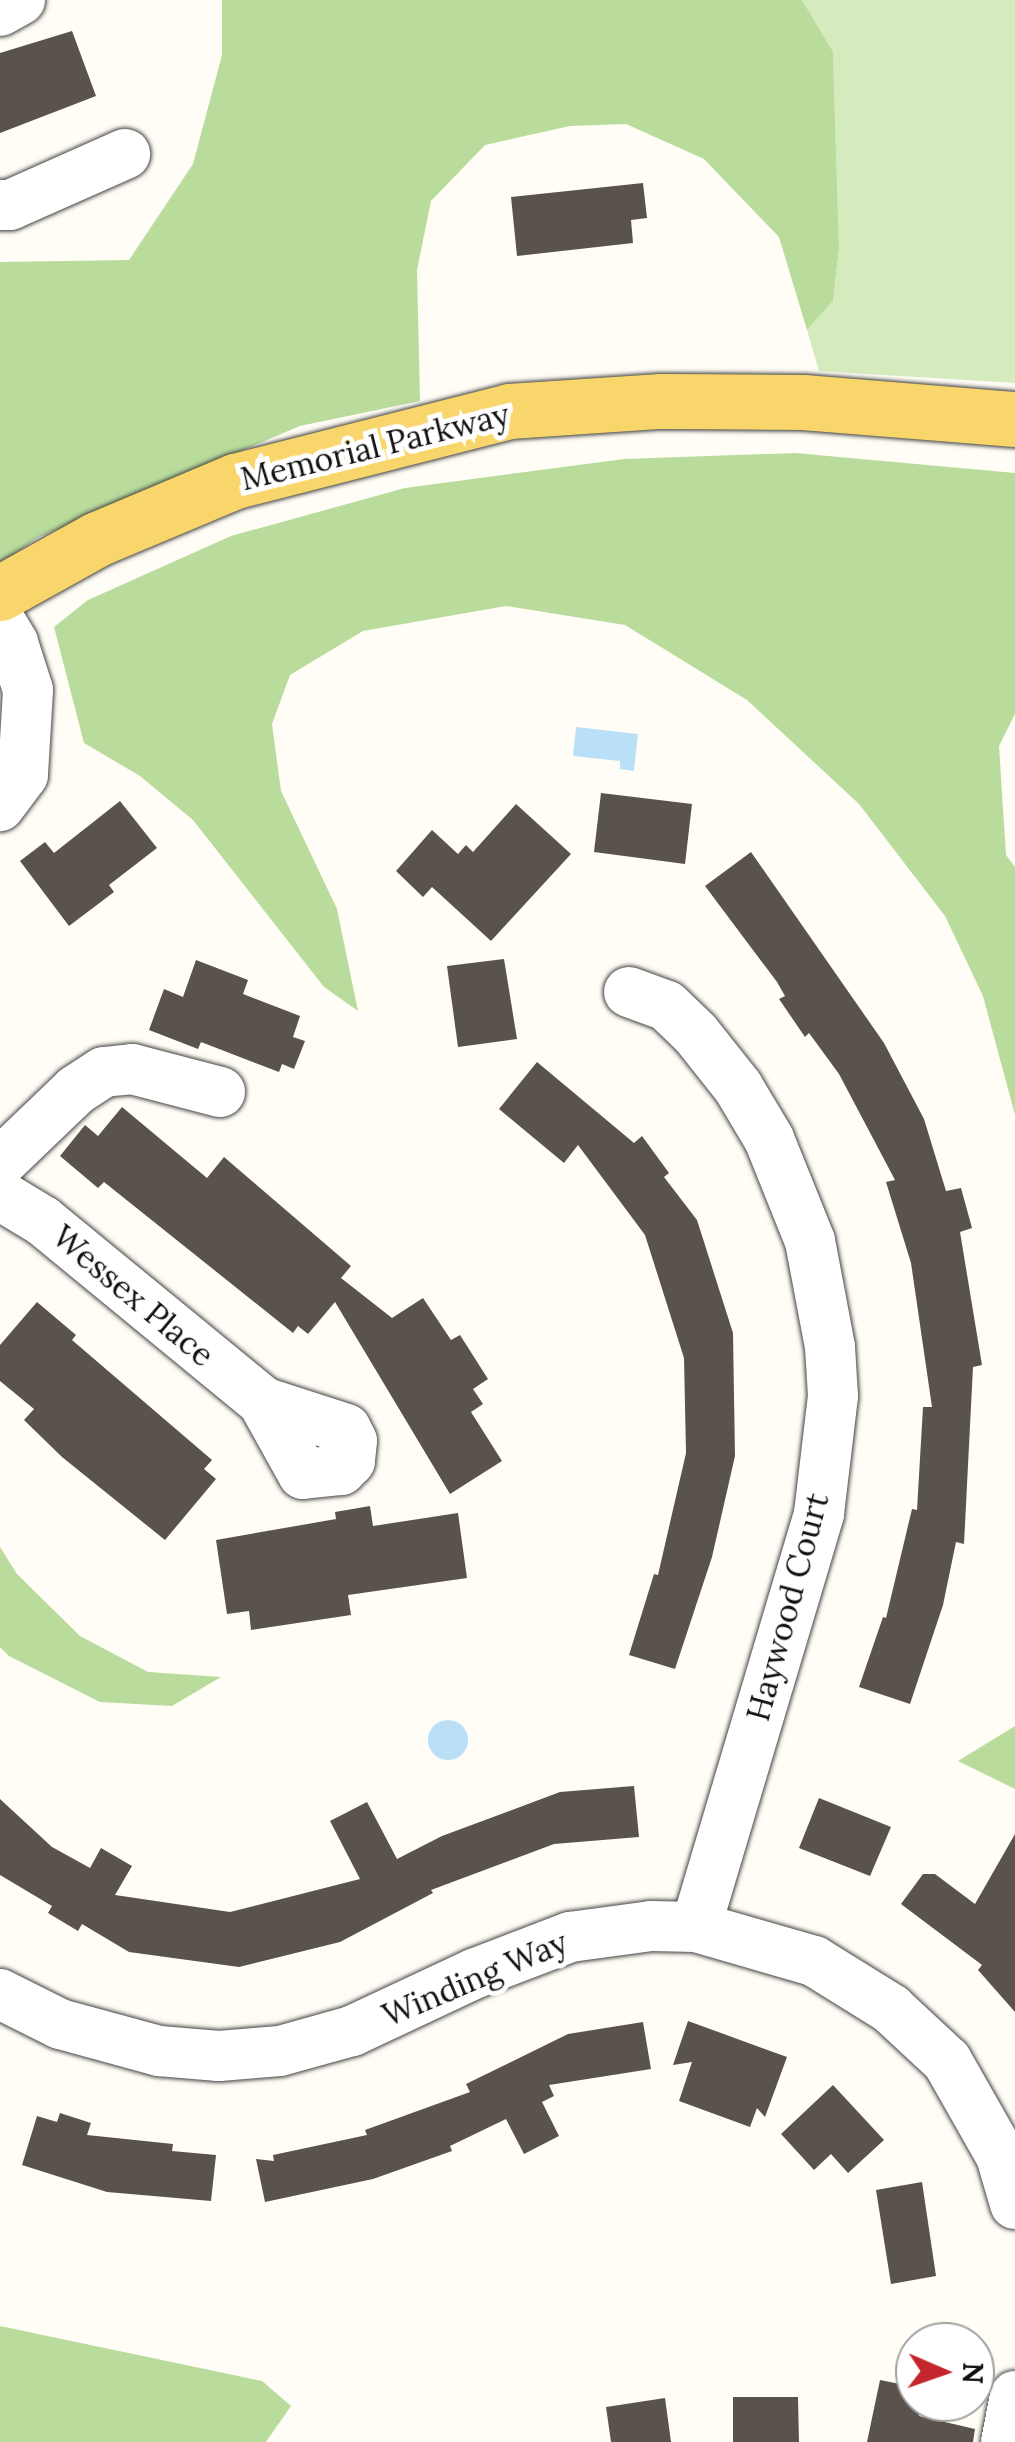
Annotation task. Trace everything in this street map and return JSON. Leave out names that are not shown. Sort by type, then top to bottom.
[{"type":"main road","name":"Memorial Parkway","points":[[0,594],[97,540],[235,481],[509,411],[661,402],[803,402],[1015,419]]},
{"type":"street","points":[[0,11],[20,0]]},
{"type":"street","points":[[0,206],[125,154]]},
{"type":"street","points":[[0,621],[13,643],[28,690],[23,774],[0,806]]},
{"type":"street","name":"Haywood Court","points":[[629,992],[667,1006],[696,1034],[738,1087],[769,1139],[810,1240],[830,1347],[833,1396],[819,1514],[696,1927]]},
{"type":"street","points":[[0,1163],[76,1090],[104,1072],[132,1069],[220,1092]]},
{"type":"street","name":"Wessex Place","points":[[0,1194],[43,1221],[263,1402]]},
{"type":"street","name":"Winding Way","points":[[0,1994],[60,2024],[146,2048],[219,2056],[262,2053],[352,2031],[476,1974],[570,1937],[651,1926],[696,1927],[814,1962],[890,2009],[946,2060],[1001,2156],[1015,2204]]},
{"type":"street","points":[[1006,2442],[1015,2396]]},
{"type":"green space","points":[[222,0],[802,0],[833,52],[839,249],[833,301],[807,330],[779,237],[704,159],[626,124],[570,126],[485,145],[431,201],[417,270],[420,401],[300,426],[37,538],[0,564],[0,262],[129,260],[193,164],[222,55]]},
{"type":"green space","points":[[802,0],[1015,0],[1015,383],[819,371],[807,330],[833,301],[839,249],[833,53]]},
{"type":"green space","points":[[795,453],[1015,473],[1015,714],[999,746],[1006,855],[1015,867],[1015,1115],[983,996],[945,916],[859,804],[747,700],[625,625],[506,606],[363,631],[290,675],[272,724],[281,791],[337,909],[358,1011],[324,987],[193,820],[140,776],[84,743],[54,627],[88,600],[231,536],[405,488],[624,459]]},
{"type":"green space","points":[[0,1547],[17,1574],[80,1636],[148,1672],[221,1677],[172,1706],[100,1702],[9,1656],[0,1647]]},
{"type":"green space","points":[[1015,1726],[1015,1789],[958,1761]]},
{"type":"green space","points":[[0,2326],[262,2381],[291,2406],[266,2442],[0,2442]]},
{"type":"water","points":[[576,727],[638,734],[634,771],[620,769],[620,761],[573,756]]},
{"type":"water","points":[[448,1720],[462,1726],[468,1740],[462,1754],[448,1760],[434,1754],[428,1740],[434,1726]]},
{"type":"building","points":[[72,31],[96,96],[0,133],[0,53]]},
{"type":"building","points":[[643,183],[647,218],[631,220],[633,243],[517,256],[511,197]]},
{"type":"building","points":[[601,793],[692,804],[685,864],[594,852]]},
{"type":"building","points":[[120,801],[157,848],[109,885],[114,892],[69,926],[20,861],[45,842],[54,853]]},
{"type":"building","points":[[516,804],[571,854],[491,941],[432,887],[423,897],[396,871],[432,830],[458,854],[466,845],[473,852]]},
{"type":"building","points":[[751,852],[884,1043],[924,1119],[946,1191],[961,1188],[972,1228],[960,1232],[982,1365],[973,1367],[964,1544],[956,1542],[943,1605],[910,1704],[859,1687],[883,1617],[886,1618],[912,1509],[917,1510],[923,1407],[932,1407],[911,1263],[886,1182],[895,1180],[839,1074],[809,1033],[805,1037],[779,999],[785,996],[777,982],[705,886]]},
{"type":"building","points":[[504,959],[517,1039],[458,1047],[447,966]]},
{"type":"building","points":[[196,960],[248,980],[243,994],[300,1016],[293,1037],[305,1041],[294,1069],[282,1064],[279,1072],[201,1042],[198,1049],[149,1030],[164,989],[183,997]]},
{"type":"building","points":[[537,1062],[634,1143],[642,1136],[669,1173],[664,1177],[697,1220],[733,1333],[735,1456],[712,1557],[675,1669],[629,1655],[654,1574],[658,1575],[686,1453],[684,1358],[645,1235],[578,1145],[564,1163],[499,1109]]},
{"type":"building","points":[[122,1107],[207,1178],[224,1157],[351,1266],[341,1278],[392,1318],[423,1298],[451,1340],[460,1335],[488,1379],[473,1389],[483,1404],[471,1412],[502,1461],[450,1494],[335,1302],[308,1334],[298,1326],[293,1333],[104,1182],[98,1188],[60,1156],[85,1125],[98,1136]]},
{"type":"building","points":[[37,1302],[76,1335],[72,1340],[212,1460],[204,1469],[216,1479],[165,1540],[62,1457],[24,1420],[34,1409],[0,1381],[0,1345]]},
{"type":"building","points":[[370,1506],[373,1526],[458,1513],[467,1578],[348,1595],[351,1615],[251,1630],[249,1611],[227,1614],[216,1540],[336,1519],[335,1512]]},
{"type":"building","points":[[634,1786],[639,1837],[554,1844],[431,1890],[433,1893],[340,1942],[239,1967],[129,1952],[82,1924],[78,1931],[48,1913],[52,1906],[0,1875],[0,1799],[52,1847],[90,1868],[101,1848],[132,1866],[115,1895],[230,1912],[360,1879],[330,1821],[367,1802],[397,1859],[442,1836],[560,1792]]},
{"type":"building","points":[[819,1798],[891,1827],[870,1876],[799,1848]]},
{"type":"building","points":[[1015,1834],[1015,2012],[978,1970],[982,1965],[901,1904],[923,1874],[935,1874],[975,1904]]},
{"type":"building","points":[[688,2021],[787,2057],[765,2117],[757,2108],[750,2127],[679,2101],[692,2062],[673,2065]]},
{"type":"building","points":[[643,2022],[651,2069],[549,2085],[554,2096],[542,2102],[559,2136],[524,2154],[506,2119],[450,2146],[452,2151],[373,2179],[265,2202],[256,2159],[274,2161],[273,2155],[367,2135],[365,2130],[470,2092],[466,2084],[568,2034]]},
{"type":"building","points":[[833,2085],[884,2140],[848,2173],[831,2154],[814,2170],[781,2134]]},
{"type":"building","points":[[60,2113],[91,2123],[87,2135],[173,2144],[172,2151],[216,2155],[211,2201],[107,2192],[22,2165],[37,2116],[57,2122]]},
{"type":"building","points":[[922,2182],[936,2276],[891,2284],[876,2190]]},
{"type":"building","points":[[880,2380],[895,2383],[895,2422],[945,2422],[975,2429],[973,2442],[867,2442]]},
{"type":"building","points":[[733,2397],[798,2397],[799,2442],[733,2442]]},
{"type":"building","points":[[665,2398],[671,2442],[611,2442],[606,2407]]}]
